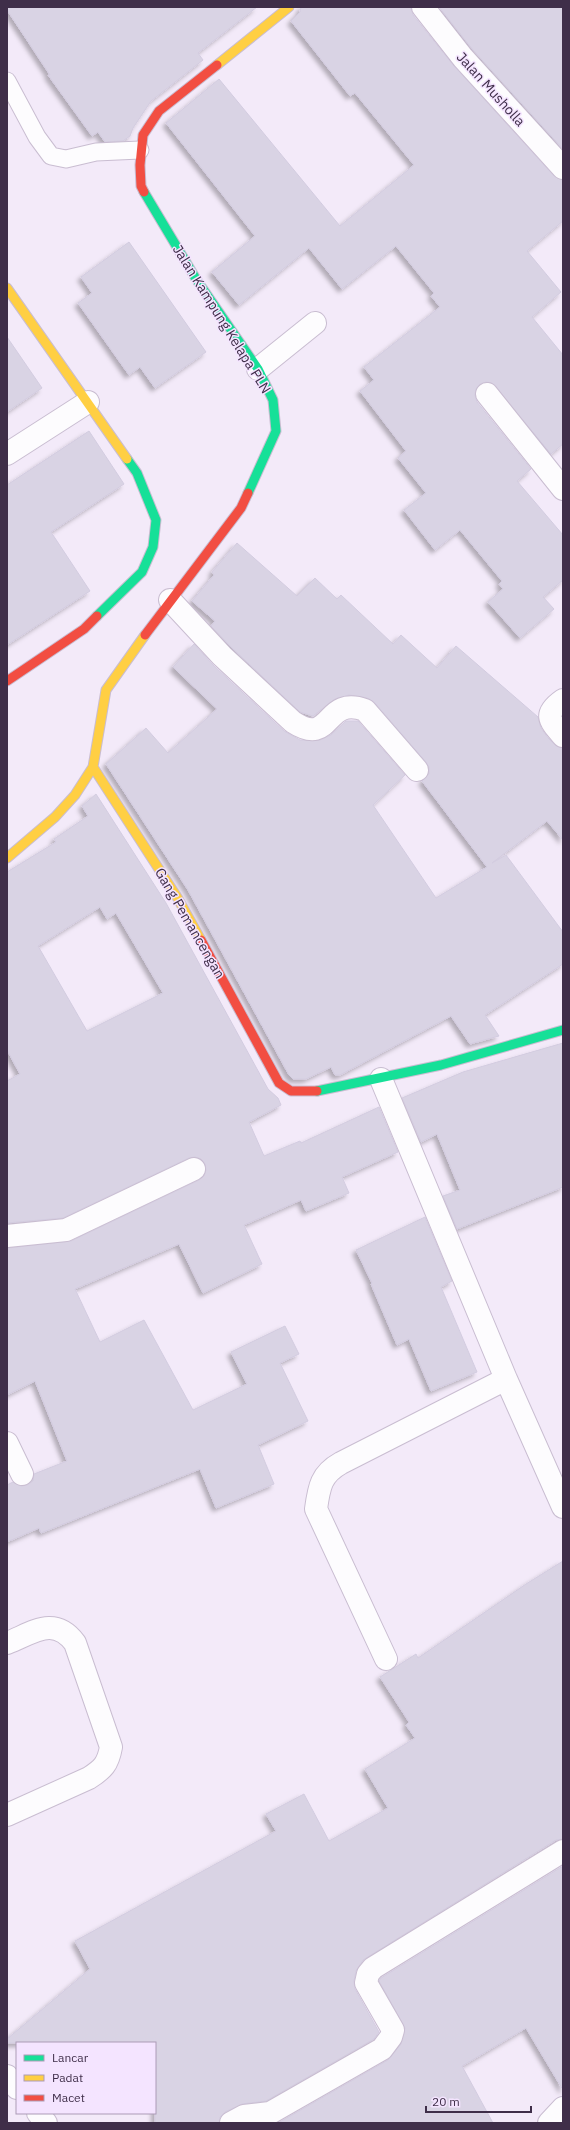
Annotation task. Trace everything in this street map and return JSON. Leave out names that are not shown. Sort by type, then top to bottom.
[{"type":"street","name":"Jalan Kampung Kelapa PLN","points":[[7,858],[55,817],[70,801],[93,767],[106,690],[170,600],[241,508],[276,431],[273,400],[258,369],[196,279],[141,186],[140,150],[143,135],[159,111],[289,7]]},
{"type":"street","name":"Jalan Musholla","points":[[423,7],[463,58],[563,168]]},
{"type":"street","points":[[7,288],[137,473],[146,492],[156,520],[153,547],[142,572],[84,629],[7,681]]},
{"type":"street","points":[[258,369],[315,323]]},
{"type":"street","points":[[487,394],[563,489]]},
{"type":"street","points":[[7,454],[88,402]]},
{"type":"street","points":[[170,600],[222,656],[293,722],[303,728],[312,730],[321,727],[339,709],[356,707],[366,710],[417,770]]},
{"type":"street","points":[[563,700],[553,707],[550,712],[550,718],[563,736]]},
{"type":"street","name":"Gang Pemancengan","points":[[93,767],[177,897],[279,1083],[287,1091],[297,1092],[332,1089],[381,1079]]},
{"type":"street","points":[[563,1030],[489,1053],[381,1079],[506,1379],[563,1507]]},
{"type":"street","points":[[7,1236],[66,1230],[194,1169]]},
{"type":"street","points":[[386,1659],[316,1509],[318,1492],[323,1480],[329,1470],[341,1463],[506,1379]]},
{"type":"street","points":[[7,1443],[22,1474]]},
{"type":"street","points":[[7,1643],[45,1628],[56,1627],[69,1634],[75,1643],[111,1748],[109,1760],[100,1771],[89,1778],[7,1815]]},
{"type":"street","points":[[232,2123],[244,2116],[270,2113],[382,2049],[391,2037],[393,2030],[366,1983],[368,1974],[373,1968],[563,1851]]},
{"type":"street","points":[[7,2076],[16,2087]]},
{"type":"street","points":[[549,2123],[563,2108]]},
{"type":"street","points":[[39,2114],[46,2123]]},
{"type":"lane","points":[[7,81],[37,137],[51,156],[66,159],[96,152],[140,150]]},
{"type":"building","points":[[7,7],[257,7],[198,53],[203,60],[151,101],[133,128],[130,136],[123,141],[105,142],[98,132],[92,136],[48,75],[50,75],[7,10]]},
{"type":"building","points":[[301,7],[411,7],[413,15],[454,66],[554,176],[563,180],[563,221],[527,251],[561,292],[532,317],[563,355],[563,444],[551,454],[492,383],[486,382],[480,384],[476,389],[475,395],[477,402],[531,469],[517,481],[563,535],[563,580],[543,597],[554,609],[520,638],[488,602],[503,589],[499,584],[502,581],[460,530],[435,550],[404,510],[426,493],[398,458],[406,451],[360,391],[374,380],[364,367],[440,307],[431,296],[434,293],[396,246],[342,289],[309,248],[239,305],[212,272],[255,236],[166,123],[219,79],[340,226],[414,165],[355,93],[350,96],[291,21],[300,12]]},
{"type":"building","points":[[439,7],[563,7],[563,149],[473,50]]},
{"type":"building","points":[[129,242],[206,352],[155,388],[140,367],[129,375],[78,303],[92,293],[81,277]]},
{"type":"building","points":[[7,337],[42,388],[7,412]]},
{"type":"building","points":[[89,431],[124,484],[51,532],[90,591],[7,645],[7,485]]},
{"type":"building","points":[[237,543],[297,596],[315,578],[337,599],[341,595],[393,644],[401,635],[437,668],[456,646],[538,717],[541,728],[548,738],[554,744],[563,748],[563,840],[547,821],[492,863],[506,855],[563,932],[563,964],[485,1015],[499,1036],[470,1044],[451,1016],[340,1075],[335,1075],[331,1067],[306,1079],[293,1079],[289,1075],[188,890],[106,764],[146,728],[168,753],[217,709],[173,667],[194,644],[213,665],[284,731],[300,740],[320,740],[331,735],[346,721],[358,721],[405,775],[373,805],[436,898],[487,867],[422,781],[429,774],[429,767],[426,762],[374,702],[367,698],[349,695],[335,699],[313,716],[300,712],[231,647],[211,626],[215,621],[192,601],[214,575],[212,572]]},
{"type":"building","points":[[96,794],[166,903],[268,1089],[278,1098],[281,1105],[249,1122],[264,1156],[300,1141],[301,1143],[379,1107],[398,1152],[342,1177],[349,1193],[306,1211],[301,1200],[244,1225],[262,1264],[203,1293],[179,1244],[75,1289],[100,1342],[144,1320],[193,1410],[247,1384],[231,1352],[285,1326],[299,1354],[280,1363],[308,1421],[258,1445],[274,1484],[216,1508],[200,1469],[41,1533],[39,1528],[7,1542],[7,1485],[13,1482],[21,1486],[27,1485],[33,1481],[34,1474],[67,1461],[35,1381],[7,1395],[7,1248],[71,1241],[199,1180],[204,1176],[206,1170],[205,1164],[201,1159],[195,1157],[189,1158],[63,1218],[7,1223],[7,1081],[20,1074],[7,1050],[7,872],[56,842],[54,839],[88,816],[82,806]],"holes":[[[100,907],[107,919],[116,913],[163,993],[87,1031],[38,946]]]},
{"type":"building","points":[[563,1043],[563,1187],[457,1229],[443,1196],[460,1190],[437,1134],[421,1142],[402,1098],[463,1072]]},
{"type":"building","points":[[425,1217],[452,1281],[441,1287],[477,1372],[431,1391],[409,1339],[397,1345],[371,1284],[372,1283],[356,1250]]},
{"type":"building","points":[[563,1561],[563,1839],[556,1840],[363,1960],[356,1971],[354,1981],[355,1989],[379,2032],[374,2039],[266,2101],[242,2104],[225,2112],[220,2117],[219,2123],[155,2123],[156,2042],[7,2043],[7,2039],[90,1969],[75,1941],[276,1831],[266,1814],[304,1794],[329,1841],[388,1808],[365,1769],[415,1738],[406,1725],[409,1722],[380,1677],[416,1654],[418,1658],[526,1584]]},
{"type":"building","points":[[563,1866],[563,2090],[526,2028],[462,2066],[493,2123],[278,2123],[388,2060],[401,2044],[405,2028],[379,1981],[381,1978]]},
{"type":"traffic: fast","points":[[144,192],[196,279],[258,369],[273,400],[276,431],[248,493]]},
{"type":"traffic: fast","points":[[97,616],[142,572],[153,547],[156,520],[137,473],[127,459]]},
{"type":"traffic: fast","points":[[317,1091],[441,1065],[563,1030]]},
{"type":"traffic: slow","points":[[217,65],[289,7]]},
{"type":"traffic: slow","points":[[7,288],[127,459]]},
{"type":"traffic: slow","points":[[7,858],[55,817],[75,795],[93,767],[106,690],[145,635]]},
{"type":"traffic: slow","points":[[93,767],[177,897],[201,940]]},
{"type":"traffic: jam","points":[[144,192],[141,186],[140,165],[143,135],[159,111],[217,65]]},
{"type":"traffic: jam","points":[[145,635],[241,508],[248,493]]},
{"type":"traffic: jam","points":[[7,681],[84,629],[97,616]]},
{"type":"traffic: jam","points":[[201,940],[279,1083],[291,1091],[317,1091]]}]
